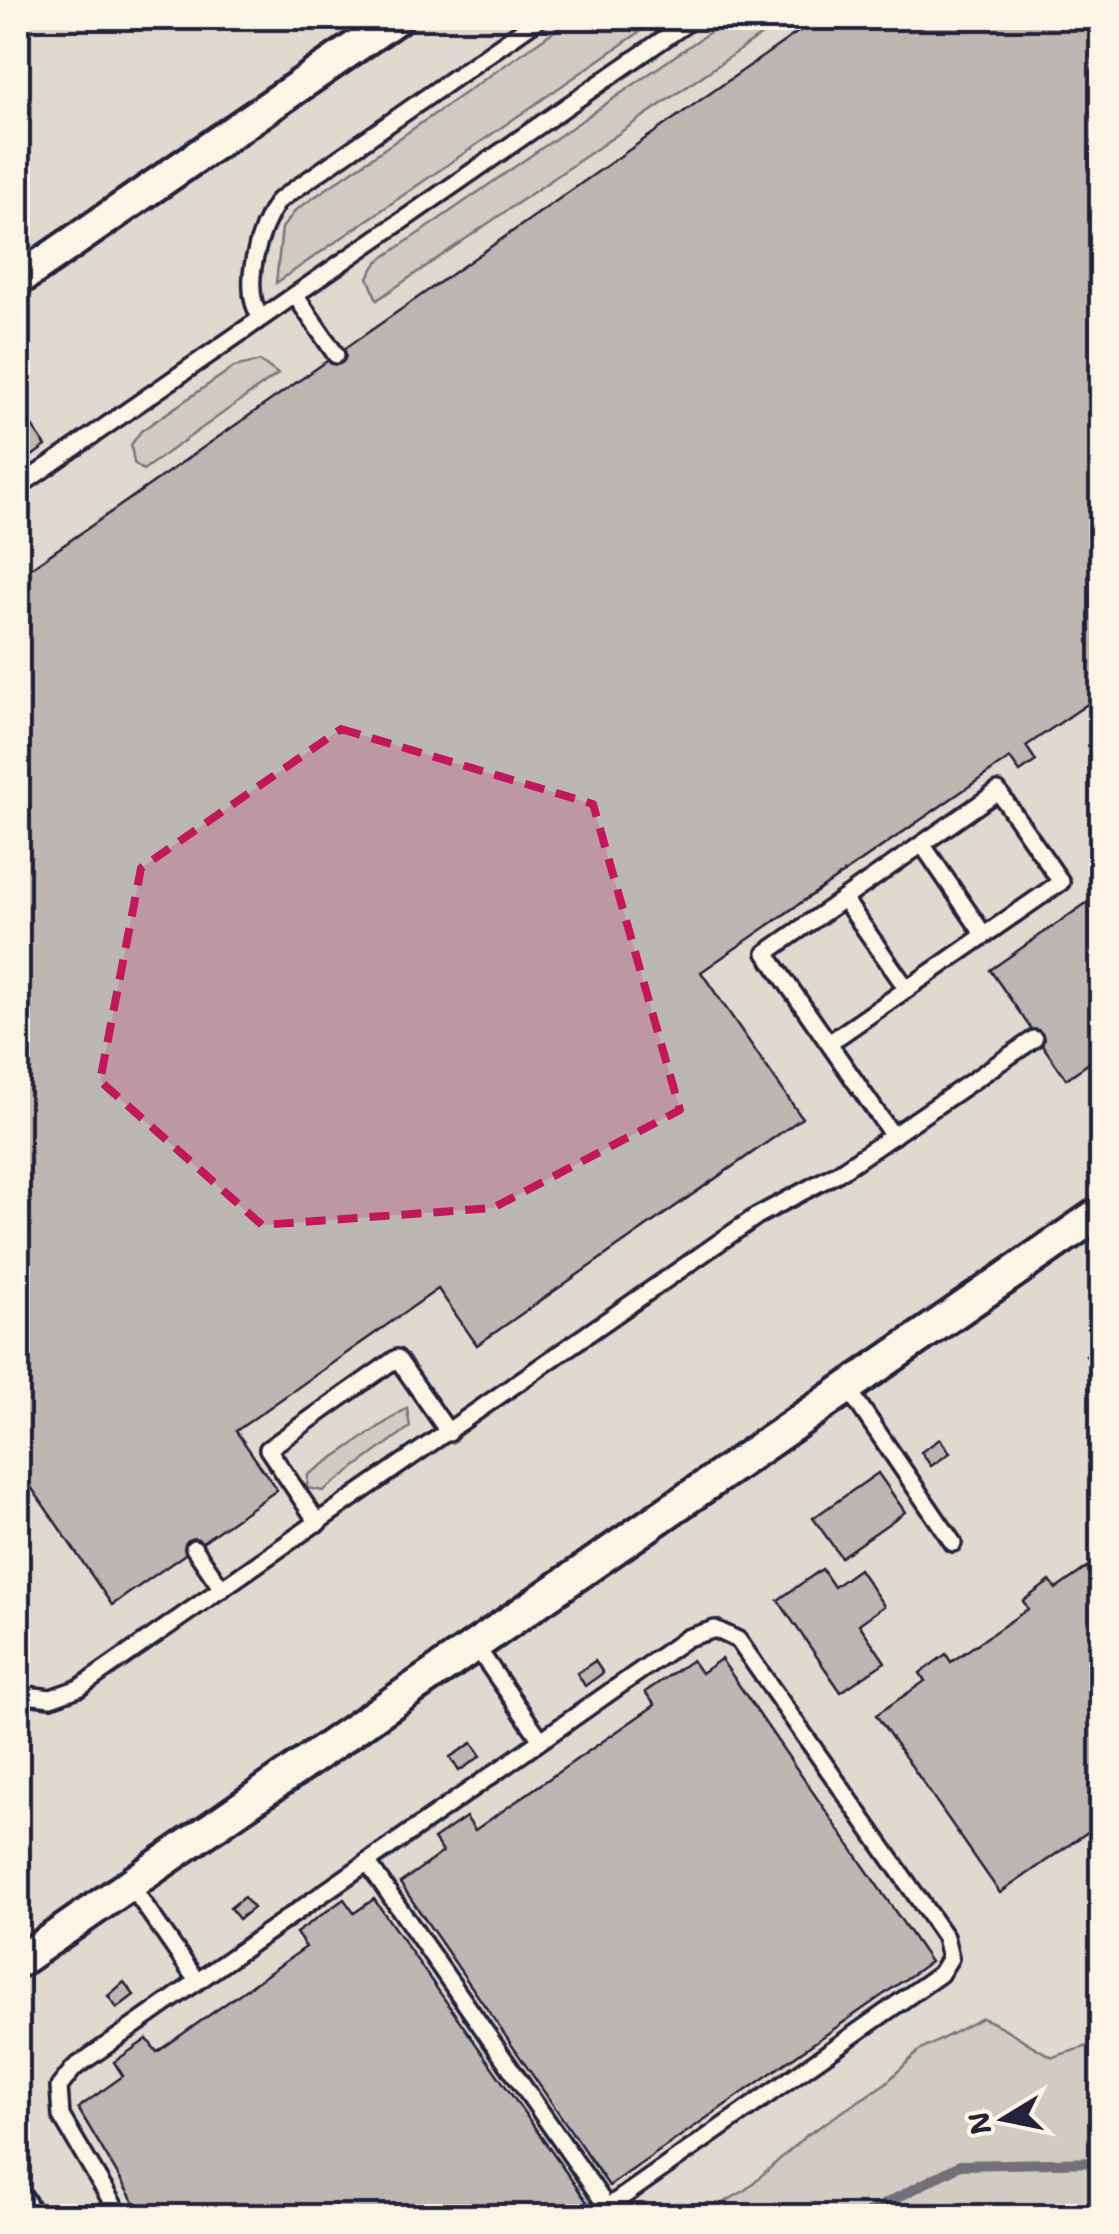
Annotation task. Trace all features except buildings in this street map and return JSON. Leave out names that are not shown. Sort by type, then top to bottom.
[{"type":"street","points":[[18,280],[397,18]]},
{"type":"street","points":[[18,1962],[1102,1211]]},
{"type":"street","points":[[18,2202],[26,2216]]},
{"type":"lane","points":[[261,318],[252,299],[258,253],[266,220],[278,201],[540,18]]},
{"type":"lane","points":[[18,487],[694,18]]},
{"type":"lane","points":[[295,295],[336,354]]},
{"type":"lane","points":[[829,1043],[1060,882],[998,791],[766,952],[892,1136]]},
{"type":"lane","points":[[922,844],[984,936]]},
{"type":"lane","points":[[844,899],[907,989]]},
{"type":"lane","points":[[18,1694],[50,1698],[79,1688],[757,1216],[838,1173],[1034,1039]]},
{"type":"lane","points":[[318,1522],[268,1450],[397,1358],[448,1433]]},
{"type":"lane","points":[[847,1388],[953,1543]]},
{"type":"lane","points":[[194,1548],[222,1589]]},
{"type":"lane","points":[[120,2216],[61,2116],[59,2087],[74,2068],[198,1982],[367,1862],[687,1638],[714,1629],[728,1632],[738,1640],[949,1948],[947,1967],[601,2212],[367,1862]]},
{"type":"lane","points":[[476,1645],[541,1740]]},
{"type":"lane","points":[[130,1884],[198,1982]]},
{"type":"highlighted area","points":[[341,729],[593,804],[680,1110],[493,1208],[262,1225],[100,1081],[141,868]]},
{"type":"shaded area","points":[[18,18],[1101,18],[1101,2216],[18,2216]]},
{"type":"shaded area","points":[[573,18],[660,18],[276,283],[282,228],[296,210]]},
{"type":"shaded area","points":[[730,18],[785,19],[377,300],[368,277],[377,262]]},
{"type":"shaded area","points":[[260,361],[278,374],[143,470],[134,463],[131,445],[141,431],[234,367]]},
{"type":"shaded area","points":[[407,1408],[410,1427],[323,1491],[307,1488],[308,1475]]},
{"type":"shaded area","points":[[982,2018],[1053,2057],[1101,2042],[1101,2216],[700,2216],[744,2191],[807,2135],[886,2083],[919,2051]]},
{"type":"waterway","points":[[862,2216],[960,2165],[1102,2162]]}]
